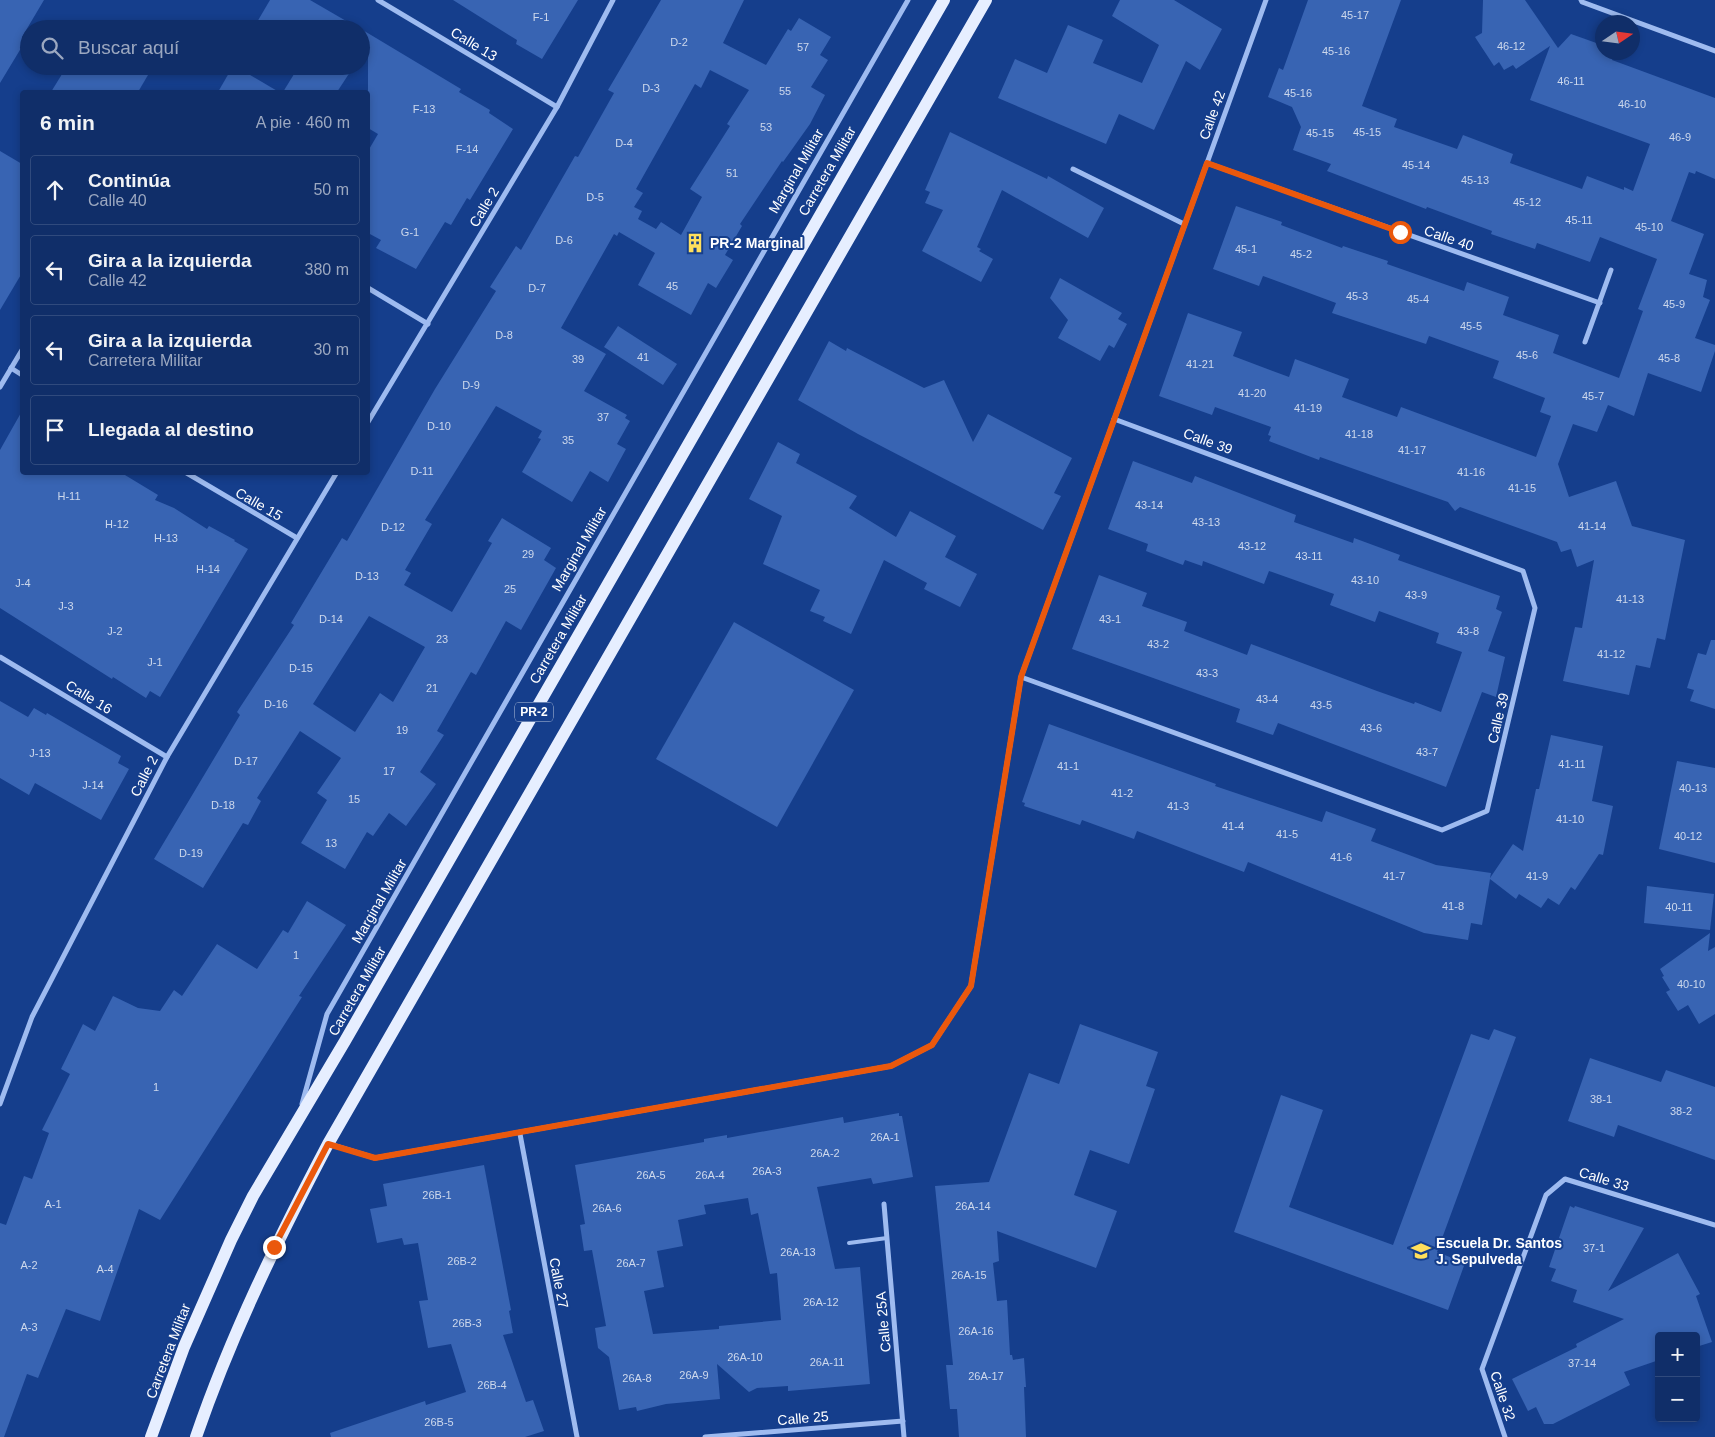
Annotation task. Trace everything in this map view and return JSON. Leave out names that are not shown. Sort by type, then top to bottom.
[{"type":"main road","name":"Carretera Militar","points":[[151,1437],[184,1347],[230,1240],[252,1196],[345,1041],[944,0]]},
{"type":"main road","name":"PR-2","points":[[196,1437],[235,1334],[274,1247],[328,1144],[986,0]]},
{"type":"street","name":"Calle 13","points":[[378,0],[557,107]]},
{"type":"street","name":"Calle 2","points":[[370,419],[557,107],[613,0]]},
{"type":"street","name":"Marginal Militar","points":[[297,1120],[327,1014],[908,0]]},
{"type":"street","name":"Calle 42","points":[[328,1144],[375,1158],[520,1134],[891,1066],[932,1045],[971,986],[1021,677],[1266,0]]},
{"type":"street","points":[[1581,0],[1582,2],[1715,51]]},
{"type":"street","name":"Calle 40","points":[[1207,163],[1600,303]]},
{"type":"street","points":[[1073,169],[1184,224]]},
{"type":"street","points":[[1586,342],[1611,270]]},
{"type":"street","points":[[370,289],[428,324]]},
{"type":"street","points":[[0,387],[20,354]]},
{"type":"street","points":[[12,368],[20,374]]},
{"type":"street","name":"Calle 39","points":[[1021,677],[1442,830],[1487,811],[1535,608],[1523,571],[1114,419]]},
{"type":"street","name":"Calle 15","points":[[189,475],[297,538]]},
{"type":"street","name":"Calle 2","points":[[0,1104],[32,1017],[167,757],[335,475]]},
{"type":"street","name":"Calle 16","points":[[0,657],[167,757]]},
{"type":"street","name":"Calle 27","points":[[520,1134],[577,1437]]},
{"type":"street","name":"Calle 33","points":[[1505,1306],[1546,1195],[1565,1179],[1715,1225]]},
{"type":"street","name":"Calle 25A","points":[[884,1204],[904,1437]]},
{"type":"street","name":"Calle 32","points":[[1505,1306],[1482,1369],[1505,1437]]},
{"type":"street","name":"Calle 25","points":[[705,1437],[903,1421]]},
{"type":"lane","points":[[849,1243],[887,1238]]},
{"type":"building","points":[[0,0],[44,0],[32,20],[20,20],[20,50],[0,83]]},
{"type":"building","points":[[270,0],[310,0],[344,20],[258,20]]},
{"type":"building","points":[[453,0],[578,0],[542,59],[516,44],[517,40]]},
{"type":"building","points":[[661,0],[744,0],[723,43],[766,65],[788,29],[791,31],[799,18],[831,37],[820,55],[828,60],[811,87],[825,95],[810,124],[782,161],[740,224],[742,226],[725,255],[733,260],[716,288],[708,283],[691,315],[638,285],[655,253],[619,232],[617,236],[614,234],[561,328],[606,354],[584,391],[627,415],[625,418],[630,421],[617,444],[626,449],[608,482],[590,471],[572,502],[522,472],[541,439],[538,438],[542,431],[496,406],[425,520],[432,524],[405,570],[411,573],[404,585],[452,612],[492,543],[488,541],[502,518],[551,548],[544,560],[556,568],[521,630],[506,621],[476,675],[471,672],[437,731],[444,735],[420,772],[436,784],[406,826],[389,813],[373,836],[367,832],[345,869],[301,843],[327,800],[317,793],[341,758],[300,731],[257,798],[261,801],[248,825],[243,823],[203,888],[154,859],[240,715],[237,712],[294,625],[291,623],[342,538],[347,541],[435,389],[496,291],[490,287],[516,246],[521,250],[575,156],[578,157],[614,93],[608,90]],"holes":[[[710,70],[749,90],[727,124],[730,126],[690,189],[702,197],[681,235],[661,222],[656,229],[638,219],[642,211],[634,207],[643,193],[636,189],[695,84],[701,88]],[[369,616],[425,647],[393,702],[380,693],[355,732],[313,704]]]},
{"type":"building","points":[[1120,0],[1174,0],[1222,29],[1200,70],[1186,61],[1154,130],[1119,114],[1106,144],[998,98],[1015,59],[1047,73],[1068,25],[1103,40],[1093,63],[1142,83],[1159,45],[1112,16]]},
{"type":"building","points":[[1308,0],[1401,0],[1362,106],[1397,119],[1394,127],[1457,149],[1463,135],[1513,154],[1510,163],[1582,189],[1587,176],[1624,190],[1624,187],[1633,191],[1650,144],[1530,100],[1550,46],[1516,69],[1513,65],[1504,70],[1499,62],[1494,66],[1475,37],[1482,33],[1483,0],[1525,0],[1558,48],[1571,34],[1595,43],[1595,60],[1612,60],[1715,98],[1715,179],[1696,171],[1695,174],[1689,172],[1671,221],[1704,234],[1689,274],[1707,280],[1703,297],[1710,300],[1695,338],[1715,345],[1715,351],[1701,392],[1648,373],[1634,416],[1608,405],[1597,432],[1573,424],[1558,464],[1569,497],[1616,481],[1632,526],[1685,540],[1665,640],[1657,638],[1650,668],[1636,665],[1629,695],[1563,681],[1575,627],[1582,628],[1594,560],[1577,567],[1571,549],[1561,552],[1557,542],[1460,507],[1455,511],[1448,502],[1320,457],[1319,460],[1269,441],[1271,436],[1268,435],[1271,427],[1215,407],[1212,415],[1159,396],[1188,313],[1242,332],[1233,356],[1289,377],[1295,359],[1349,379],[1342,397],[1397,417],[1401,407],[1536,457],[1551,416],[1540,412],[1545,398],[1493,378],[1499,361],[1429,336],[1426,344],[1332,313],[1336,303],[1263,276],[1259,286],[1213,269],[1236,206],[1282,222],[1281,225],[1342,248],[1343,246],[1388,261],[1387,264],[1464,291],[1467,282],[1509,297],[1503,315],[1559,335],[1553,353],[1619,378],[1643,311],[1638,309],[1657,259],[1600,237],[1590,262],[1537,243],[1535,249],[1491,234],[1492,231],[1427,207],[1426,209],[1327,171],[1331,164],[1293,150],[1301,127],[1292,107],[1268,97],[1279,68],[1283,70]]},
{"type":"building","points":[[370,34],[461,89],[459,92],[490,110],[489,113],[513,129],[470,200],[467,198],[451,225],[445,222],[416,269],[376,248],[381,240],[370,234],[370,148],[378,134],[370,129],[370,90],[368,90]]},
{"type":"building","points":[[61,75],[148,75],[139,90],[52,90]]},
{"type":"building","points":[[228,75],[250,75],[276,90],[219,90]]},
{"type":"building","points":[[293,75],[348,75],[338,90],[284,90]]},
{"type":"building","points":[[950,132],[1047,179],[1048,176],[1104,208],[1088,238],[1002,190],[977,247],[981,249],[979,251],[993,259],[981,282],[922,251],[943,210],[925,203],[930,192],[925,190]]},
{"type":"building","points":[[0,151],[20,163],[20,276],[0,310]]},
{"type":"building","points":[[1060,278],[1122,313],[1118,319],[1127,324],[1114,348],[1109,345],[1100,361],[1058,338],[1068,320],[1050,298]]},
{"type":"building","points":[[618,326],[677,364],[663,385],[604,347]]},
{"type":"building","points":[[829,341],[846,351],[847,348],[924,388],[944,380],[973,442],[988,414],[1072,458],[1054,493],[1061,496],[1043,530],[858,434],[798,400]]},
{"type":"building","points":[[20,415],[20,475],[125,475],[158,495],[155,500],[174,508],[207,529],[209,526],[248,549],[160,697],[150,691],[146,698],[113,677],[112,679],[0,608],[0,450]]},
{"type":"building","points":[[778,442],[800,454],[796,463],[857,496],[849,508],[896,537],[910,511],[956,536],[945,557],[977,574],[960,607],[924,589],[927,583],[884,560],[851,634],[823,621],[825,617],[810,611],[820,590],[763,564],[782,516],[749,499]]},
{"type":"building","points":[[1133,461],[1192,483],[1195,476],[1296,515],[1294,522],[1353,543],[1354,538],[1400,555],[1398,560],[1500,596],[1496,609],[1502,612],[1488,651],[1505,657],[1496,697],[1482,692],[1446,787],[1278,723],[1273,735],[1236,722],[1240,709],[1072,649],[1099,575],[1147,593],[1142,606],[1187,622],[1184,631],[1247,655],[1251,644],[1377,691],[1441,712],[1462,652],[1436,643],[1439,633],[1379,611],[1375,622],[1330,605],[1334,594],[1269,571],[1264,584],[1203,561],[1202,566],[1185,560],[1183,565],[1146,551],[1148,544],[1108,529]]},
{"type":"building","points":[[734,622],[854,690],[777,827],[656,759]]},
{"type":"building","points":[[1711,640],[1715,640],[1715,709],[1690,701],[1694,690],[1687,688],[1698,653],[1706,655]]},
{"type":"building","points":[[0,701],[28,717],[34,708],[46,715],[47,713],[121,756],[118,763],[129,769],[101,820],[35,783],[29,795],[0,778]]},
{"type":"building","points":[[1049,724],[1216,784],[1215,786],[1322,822],[1326,811],[1376,829],[1371,841],[1436,865],[1491,873],[1490,878],[1513,844],[1523,851],[1536,789],[1539,789],[1551,735],[1603,746],[1592,801],[1613,806],[1603,855],[1599,854],[1575,890],[1571,887],[1559,905],[1548,898],[1541,908],[1519,894],[1516,899],[1490,879],[1482,925],[1471,923],[1468,940],[1424,933],[1248,862],[1244,872],[1137,831],[1134,839],[1082,820],[1080,825],[1024,806],[1025,803],[1022,802]]},
{"type":"building","points":[[1677,761],[1715,768],[1715,863],[1659,849]]},
{"type":"building","points":[[1647,886],[1714,894],[1710,930],[1644,923]]},
{"type":"building","points":[[307,901],[346,925],[299,996],[302,997],[160,1220],[139,1209],[100,1321],[66,1309],[38,1378],[27,1374],[4,1437],[0,1437],[0,1223],[6,1225],[24,1176],[32,1179],[49,1133],[42,1130],[70,1074],[61,1069],[83,1024],[95,1031],[113,996],[138,1008],[160,1011],[174,990],[182,996],[217,944],[257,969],[283,930],[288,933]]},
{"type":"building","points":[[1710,933],[1708,951],[1715,947],[1715,1014],[1699,1024],[1688,1005],[1678,1011],[1666,992],[1670,990],[1662,977],[1664,976],[1660,969]]},
{"type":"building","points":[[1080,1024],[1158,1052],[1146,1086],[1155,1089],[1129,1164],[1090,1150],[1074,1195],[1117,1211],[1096,1268],[997,1231],[999,1261],[993,1263],[997,1301],[1007,1300],[1010,1355],[1012,1355],[1013,1360],[1024,1358],[1026,1437],[959,1437],[957,1409],[950,1409],[946,1365],[953,1365],[935,1186],[989,1182],[1029,1073],[1059,1084]]},
{"type":"building","points":[[1494,1029],[1516,1037],[1437,1252],[1465,1263],[1448,1310],[1234,1232],[1281,1095],[1323,1110],[1289,1207],[1393,1245],[1471,1034],[1489,1040]]},
{"type":"building","points":[[1590,1058],[1661,1082],[1666,1070],[1715,1087],[1715,1160],[1618,1125],[1614,1137],[1568,1121]]},
{"type":"building","points":[[899,1113],[899,1116],[902,1116],[913,1177],[873,1184],[871,1178],[817,1187],[835,1269],[860,1267],[870,1384],[788,1391],[788,1386],[757,1388],[749,1392],[717,1364],[720,1399],[666,1404],[637,1411],[636,1407],[619,1410],[609,1357],[598,1348],[595,1328],[606,1326],[592,1250],[584,1251],[580,1225],[585,1224],[575,1165],[704,1142],[704,1139],[727,1135],[727,1138],[843,1117],[844,1123]],"holes":[[[748,1198],[751,1215],[758,1213],[770,1274],[777,1273],[781,1320],[719,1326],[719,1329],[653,1334],[644,1291],[664,1287],[657,1251],[683,1246],[678,1220],[706,1214],[704,1205]]]},
{"type":"building","points":[[484,1165],[511,1310],[509,1311],[513,1333],[503,1335],[526,1402],[533,1400],[544,1431],[525,1437],[331,1437],[330,1433],[425,1401],[426,1405],[466,1392],[451,1344],[428,1348],[419,1301],[428,1300],[418,1243],[404,1245],[402,1238],[377,1243],[370,1209],[387,1206],[383,1184]]},
{"type":"building","points":[[1570,1206],[1644,1228],[1608,1291],[1678,1253],[1700,1294],[1696,1296],[1712,1342],[1700,1346],[1700,1332],[1655,1332],[1655,1361],[1624,1372],[1630,1385],[1553,1424],[1544,1424],[1536,1407],[1528,1411],[1512,1379],[1577,1347],[1576,1344],[1624,1319],[1573,1302],[1577,1290],[1551,1281],[1556,1269],[1549,1267]]},
{"type":"place","name":"PR-2 Marginal","points":[[695,243]]},
{"type":"place","name":"Escuela Dr. Santos J. Sepulveda","points":[[1421,1251]]},
{"type":"route","points":[[274,1247],[328,1144],[375,1158],[520,1134],[891,1066],[932,1045],[971,986],[1021,677],[1207,163],[1400,232]]}]
